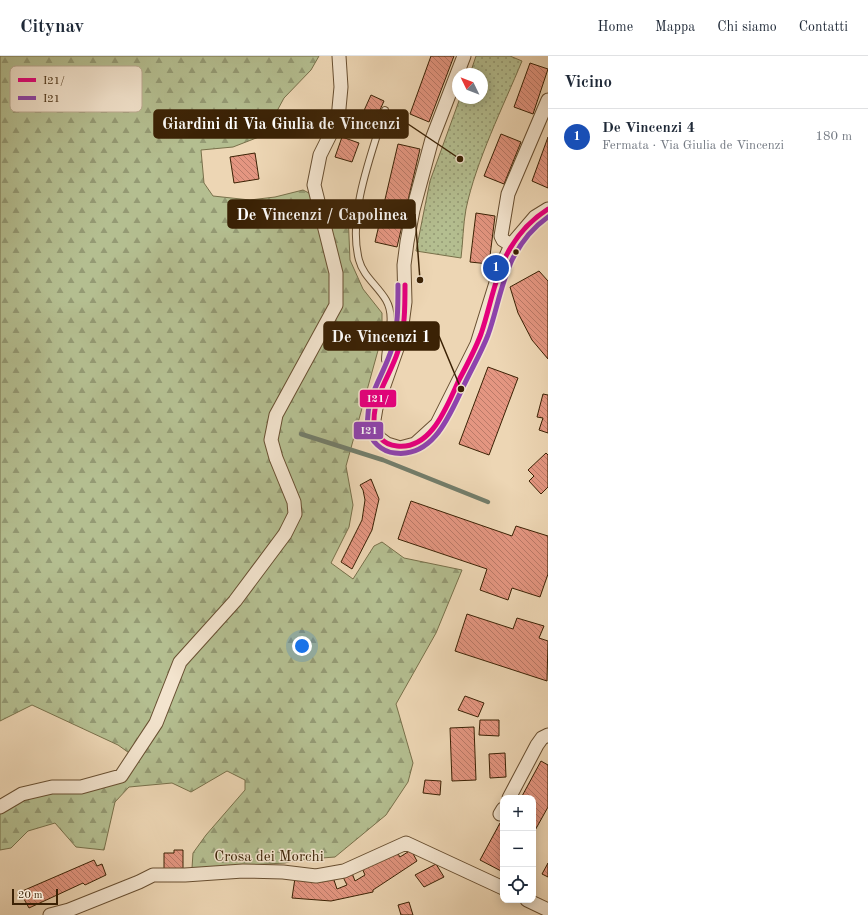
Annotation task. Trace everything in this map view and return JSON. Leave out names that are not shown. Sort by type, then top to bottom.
[{"type":"street","points":[[0,807],[22,794],[52,787],[81,787],[120,776],[156,723],[180,662],[235,602],[284,534],[295,514],[294,502],[276,458],[271,440],[276,415],[336,305],[336,273],[314,185],[320,154],[338,119],[341,87],[339,56]]},
{"type":"street","points":[[464,56],[432,139],[413,210],[405,257],[405,302],[400,340],[392,368],[376,408],[375,429],[379,438],[387,444],[400,448],[415,444],[437,424],[477,344],[500,270],[511,245],[535,217],[548,209]]},
{"type":"street","points":[[511,245],[503,240],[501,236],[508,194],[548,100]]},
{"type":"street","points":[[511,795],[537,745],[548,735]]},
{"type":"street","name":"Crosa dei Morchi","points":[[50,915],[69,910],[153,875],[185,875],[243,871],[283,872],[316,876],[344,871],[406,843],[500,887]]},
{"type":"street","points":[[533,903],[548,910]]},
{"type":"lane","points":[[385,110],[363,178],[357,228],[357,246],[359,260],[363,270],[387,302],[390,319],[385,360],[387,365],[392,368]]},
{"type":"green space","points":[[0,56],[319,56],[311,70],[284,98],[264,135],[233,147],[201,150],[204,183],[213,196],[250,200],[275,197],[303,190],[348,213],[350,260],[363,289],[382,313],[382,336],[346,466],[353,505],[349,527],[331,563],[353,579],[374,546],[382,542],[404,558],[462,570],[436,633],[396,704],[413,763],[408,782],[386,815],[335,857],[296,860],[285,863],[192,868],[193,853],[206,835],[245,790],[245,780],[227,771],[191,792],[172,783],[129,787],[115,802],[104,850],[76,847],[55,823],[28,831],[11,848],[0,850],[0,813],[29,797],[105,786],[139,760],[118,745],[32,705],[0,721]]},
{"type":"green space","points":[[476,56],[510,56],[522,61],[483,153],[470,191],[465,215],[461,258],[416,251],[430,181],[458,104],[488,104],[488,68],[472,68]]},
{"type":"building","points":[[431,56],[454,56],[429,122],[410,114]]},
{"type":"building","points":[[530,63],[548,69],[533,114],[514,107]]},
{"type":"building","points":[[371,95],[384,101],[375,121],[362,115]]},
{"type":"building","points":[[501,134],[521,142],[504,184],[484,176]]},
{"type":"building","points":[[342,137],[359,143],[352,162],[335,157]]},
{"type":"building","points":[[548,137],[548,188],[532,181]]},
{"type":"building","points":[[398,144],[420,149],[397,247],[375,242]]},
{"type":"building","points":[[255,153],[259,179],[234,183],[230,157]]},
{"type":"building","points":[[476,213],[495,216],[489,264],[470,262]]},
{"type":"building","points":[[539,271],[548,281],[548,359],[532,340],[518,313],[510,287]]},
{"type":"building","points":[[488,367],[518,378],[489,455],[459,444]]},
{"type":"building","points":[[543,394],[548,395],[548,433],[539,430],[543,418],[537,417]]},
{"type":"building","points":[[546,453],[548,455],[548,487],[541,494],[529,481],[534,476],[528,470]]},
{"type":"building","points":[[371,479],[379,499],[372,530],[352,569],[341,562],[362,520],[365,500],[363,490],[360,485]]},
{"type":"building","points":[[411,501],[512,536],[516,526],[548,536],[548,574],[540,597],[512,588],[508,600],[480,590],[487,569],[398,539]]},
{"type":"building","points":[[467,614],[513,629],[517,618],[544,626],[539,638],[548,641],[547,681],[455,651]]},
{"type":"building","points":[[465,696],[484,703],[478,717],[458,710]]},
{"type":"building","points":[[480,720],[499,720],[499,736],[479,735]]},
{"type":"building","points":[[474,727],[476,780],[452,781],[450,728]]},
{"type":"building","points":[[505,753],[506,777],[490,778],[489,754]]},
{"type":"building","points":[[541,761],[548,765],[548,807],[536,829],[536,795],[523,795]]},
{"type":"building","points":[[425,780],[441,781],[440,795],[423,793]]},
{"type":"building","points":[[500,823],[500,870],[480,860]]},
{"type":"building","points":[[395,849],[400,857],[411,850],[417,861],[373,890],[373,892],[331,901],[292,898],[295,878],[333,877],[337,889],[347,885],[343,877],[352,873],[355,881],[365,875],[362,868]]},
{"type":"building","points":[[174,850],[183,850],[183,873],[164,872],[164,853],[174,853]]},
{"type":"building","points":[[94,860],[97,866],[102,864],[106,875],[85,885],[83,883],[29,908],[20,892]]},
{"type":"building","points":[[548,863],[548,877],[542,874]]},
{"type":"building","points":[[436,864],[444,877],[424,887],[415,875]]},
{"type":"building","points":[[409,902],[413,915],[401,915],[398,905]]},
{"type":"waterway","points":[[301,434],[383,460],[488,502]]},
{"type":"transit line","name":"I21/","points":[[405,285],[402,335],[395,360],[377,402],[374,420],[374,425],[380,438],[392,445],[397,446],[409,445],[420,441],[437,424],[479,340],[495,284],[506,256],[514,242],[524,230],[548,209]]},
{"type":"transit line","name":"I21","points":[[398,285],[397,317],[394,340],[389,358],[369,407],[368,428],[371,437],[381,448],[395,453],[409,453],[420,449],[430,441],[439,432],[446,421],[485,342],[505,277],[513,258],[528,235],[548,217]]},
{"type":"place","name":"Giardini di Via Giulia de Vincenzi","points":[[460,159]]},
{"type":"place","name":"De Vincenzi 4","points":[[496,268]]},
{"type":"place","name":"De Vincenzi / Capolinea","points":[[420,280]]},
{"type":"place","name":"De Vincenzi 1","points":[[461,389]]}]
